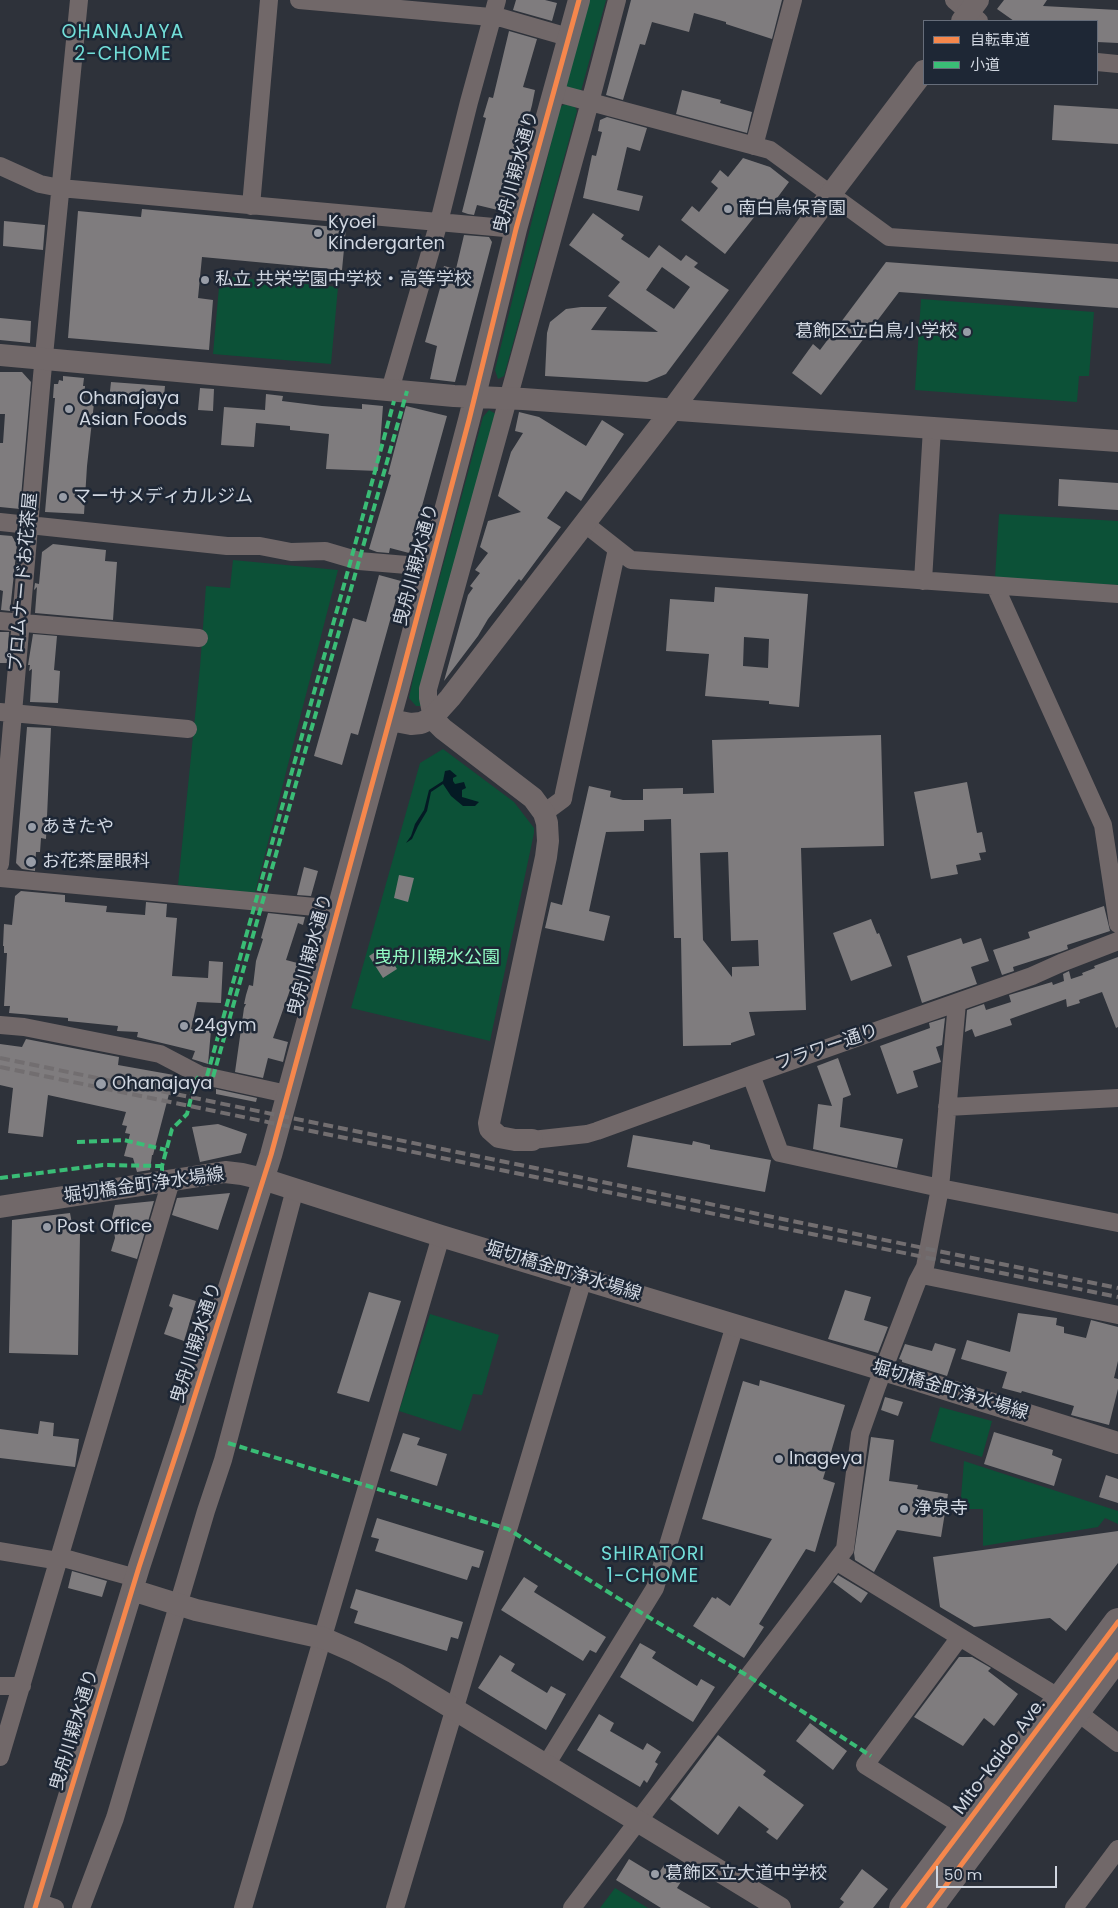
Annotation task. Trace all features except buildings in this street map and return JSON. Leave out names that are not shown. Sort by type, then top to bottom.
[{"type":"highway","name":"Mito-kaido Ave.","points":[[929,1908],[1068,1705],[1118,1622]]},
{"type":"highway","name":"Mito-kaido Ave.","points":[[903,1908],[964,1826],[1068,1705],[1118,1655]]},
{"type":"street","name":"プロムナードお花茶屋","points":[[0,864],[6,712],[21,623],[79,0]]},
{"type":"street","points":[[251,206],[270,0]]},
{"type":"street","points":[[299,0],[502,18],[568,37]]},
{"type":"street","points":[[390,390],[439,222],[497,0]]},
{"type":"street","name":"曳舟川親水通り","points":[[42,1906],[134,1584],[263,1179],[287,1094],[431,567],[516,229],[579,0]]},
{"type":"street","points":[[532,1140],[498,1137],[490,1129],[489,1123],[546,857],[549,831],[544,813],[533,798],[443,729],[432,718],[428,689],[617,0]]},
{"type":"street","points":[[754,146],[793,0]]},
{"type":"street","points":[[1098,62],[1118,64]]},
{"type":"street","points":[[390,720],[412,724],[421,723],[432,718],[450,698],[672,410],[923,71]]},
{"type":"street","points":[[553,92],[770,150],[889,237],[1118,253]]},
{"type":"street","points":[[0,166],[40,184],[60,188],[516,229]]},
{"type":"street","points":[[0,355],[474,397],[1118,441]]},
{"type":"street","points":[[923,581],[932,428]]},
{"type":"street","points":[[0,522],[227,546],[260,546],[290,552],[325,552],[359,561],[431,567]]},
{"type":"street","points":[[584,523],[631,560],[1118,594]]},
{"type":"street","points":[[544,813],[562,799],[564,793],[617,549]]},
{"type":"street","points":[[995,586],[1103,825],[1118,924]]},
{"type":"street","points":[[0,621],[199,638]]},
{"type":"street","points":[[6,712],[188,729]]},
{"type":"street","points":[[0,878],[337,909]]},
{"type":"street","name":"フラワー通り","points":[[532,1140],[597,1131],[1032,976],[1118,941]]},
{"type":"street","points":[[572,1908],[845,1549],[860,1434],[917,1282],[922,1275],[940,1188],[957,1003]]},
{"type":"street","points":[[0,1025],[24,1027],[160,1054],[200,1075],[287,1094]]},
{"type":"street","points":[[751,1075],[780,1153],[940,1188],[1118,1223]]},
{"type":"street","points":[[947,1107],[1118,1098]]},
{"type":"street","name":"堀切橋金町浄水場線","points":[[0,1207],[225,1172],[263,1179],[441,1236],[736,1324],[1118,1443]]},
{"type":"street","points":[[0,1757],[171,1181]]},
{"type":"street","points":[[81,1908],[115,1818],[180,1604],[206,1511],[224,1460],[295,1189]]},
{"type":"street","points":[[243,1908],[441,1236]]},
{"type":"street","points":[[922,1275],[1118,1315]]},
{"type":"street","points":[[395,1908],[583,1278]]},
{"type":"street","points":[[546,1766],[655,1588],[736,1324]]},
{"type":"street","points":[[0,1551],[60,1559],[134,1584],[196,1610],[322,1638],[377,1662],[780,1908]]},
{"type":"street","points":[[836,1561],[1068,1705],[1118,1743]]},
{"type":"street","points":[[960,1638],[865,1765],[964,1826]]},
{"type":"street","points":[[0,1686],[22,1686]]},
{"type":"street","points":[[1074,1908],[1118,1849]]},
{"type":"green space","points":[[588,0],[606,0],[581,91],[568,91],[565,85]]},
{"type":"green space","points":[[565,104],[575,107],[577,111],[504,376],[498,379],[495,370],[560,107]]},
{"type":"green space","points":[[220,276],[338,287],[331,364],[213,354]]},
{"type":"green space","points":[[921,299],[1094,312],[1089,376],[1079,376],[1077,402],[915,390]]},
{"type":"green space","points":[[489,410],[496,414],[423,706],[416,706],[409,698],[415,669],[483,417]]},
{"type":"green space","points":[[999,514],[1118,521],[1118,585],[995,578]]},
{"type":"green space","points":[[233,560],[338,570],[255,893],[178,885],[200,667],[206,586],[230,588]]},
{"type":"green space","name":"曳舟川親水公園","points":[[443,749],[514,802],[534,828],[490,1041],[351,1008],[420,763]]},
{"type":"green space","points":[[430,1314],[499,1335],[482,1395],[473,1394],[461,1431],[399,1411]]},
{"type":"green space","points":[[940,1407],[992,1421],[982,1457],[930,1441]]},
{"type":"green space","points":[[964,1461],[1118,1511],[1118,1524],[1105,1518],[1098,1527],[983,1546],[983,1509],[960,1509]]},
{"type":"green space","points":[[615,1888],[648,1908],[600,1908]]},
{"type":"water","points":[[450,770],[457,776],[453,778],[455,784],[464,782],[466,788],[462,790],[462,797],[479,802],[475,806],[463,806],[451,796],[443,784],[431,792],[427,811],[412,839],[406,843],[424,810],[429,790],[443,781],[445,771]]},
{"type":"railway","points":[[0,1058],[1118,1288]]},
{"type":"railway","points":[[0,1067],[1118,1297]]},
{"type":"marked path","points":[[213,1077],[407,391]]},
{"type":"marked path","points":[[207,1076],[394,401]]},
{"type":"marked path","points":[[162,1183],[162,1166],[172,1129],[187,1114],[195,1082],[200,1075]]},
{"type":"marked path","points":[[77,1142],[124,1140],[166,1150]]},
{"type":"marked path","points":[[0,1178],[103,1165],[162,1166]]},
{"type":"marked path","points":[[228,1443],[508,1529],[640,1612],[748,1676],[871,1756]]},
{"type":"cycle path","points":[[35,1908],[139,1567],[271,1155],[398,689],[469,420],[516,229],[579,0]]},
{"type":"cycle path","points":[[903,1908],[1118,1622]]},
{"type":"cycle path","points":[[929,1908],[1118,1655]]},
{"type":"place","name":"南白鳥保育園","points":[[728,209]]},
{"type":"place","name":"Kyoei Kindergarten","points":[[318,233]]},
{"type":"place","name":"私立 共栄学園中学校・高等学校","points":[[205,280]]},
{"type":"place","name":"葛飾区立白鳥小学校","points":[[967,332]]},
{"type":"place","name":"Ohanajaya Asian Foods","points":[[69,409]]},
{"type":"place","name":"マーサメディカルジム","points":[[63,497]]},
{"type":"place","name":"あきたや","points":[[32,827]]},
{"type":"place","name":"お花茶屋眼科","points":[[31,862]]},
{"type":"place","name":"24gym","points":[[184,1026]]},
{"type":"place","name":"Ohanajaya","points":[[101,1084]]},
{"type":"place","name":"Post Office","points":[[47,1227]]},
{"type":"place","name":"Inageya","points":[[779,1459]]},
{"type":"place","name":"浄泉寺","points":[[904,1509]]},
{"type":"place","name":"葛飾区立大道中学校","points":[[655,1874]]},
{"type":"district","name":"OHANAJAYA 2-CHOME","points":[[123,44]]},
{"type":"district","name":"SHIRATORI 1-CHOME","points":[[653,1566]]}]
